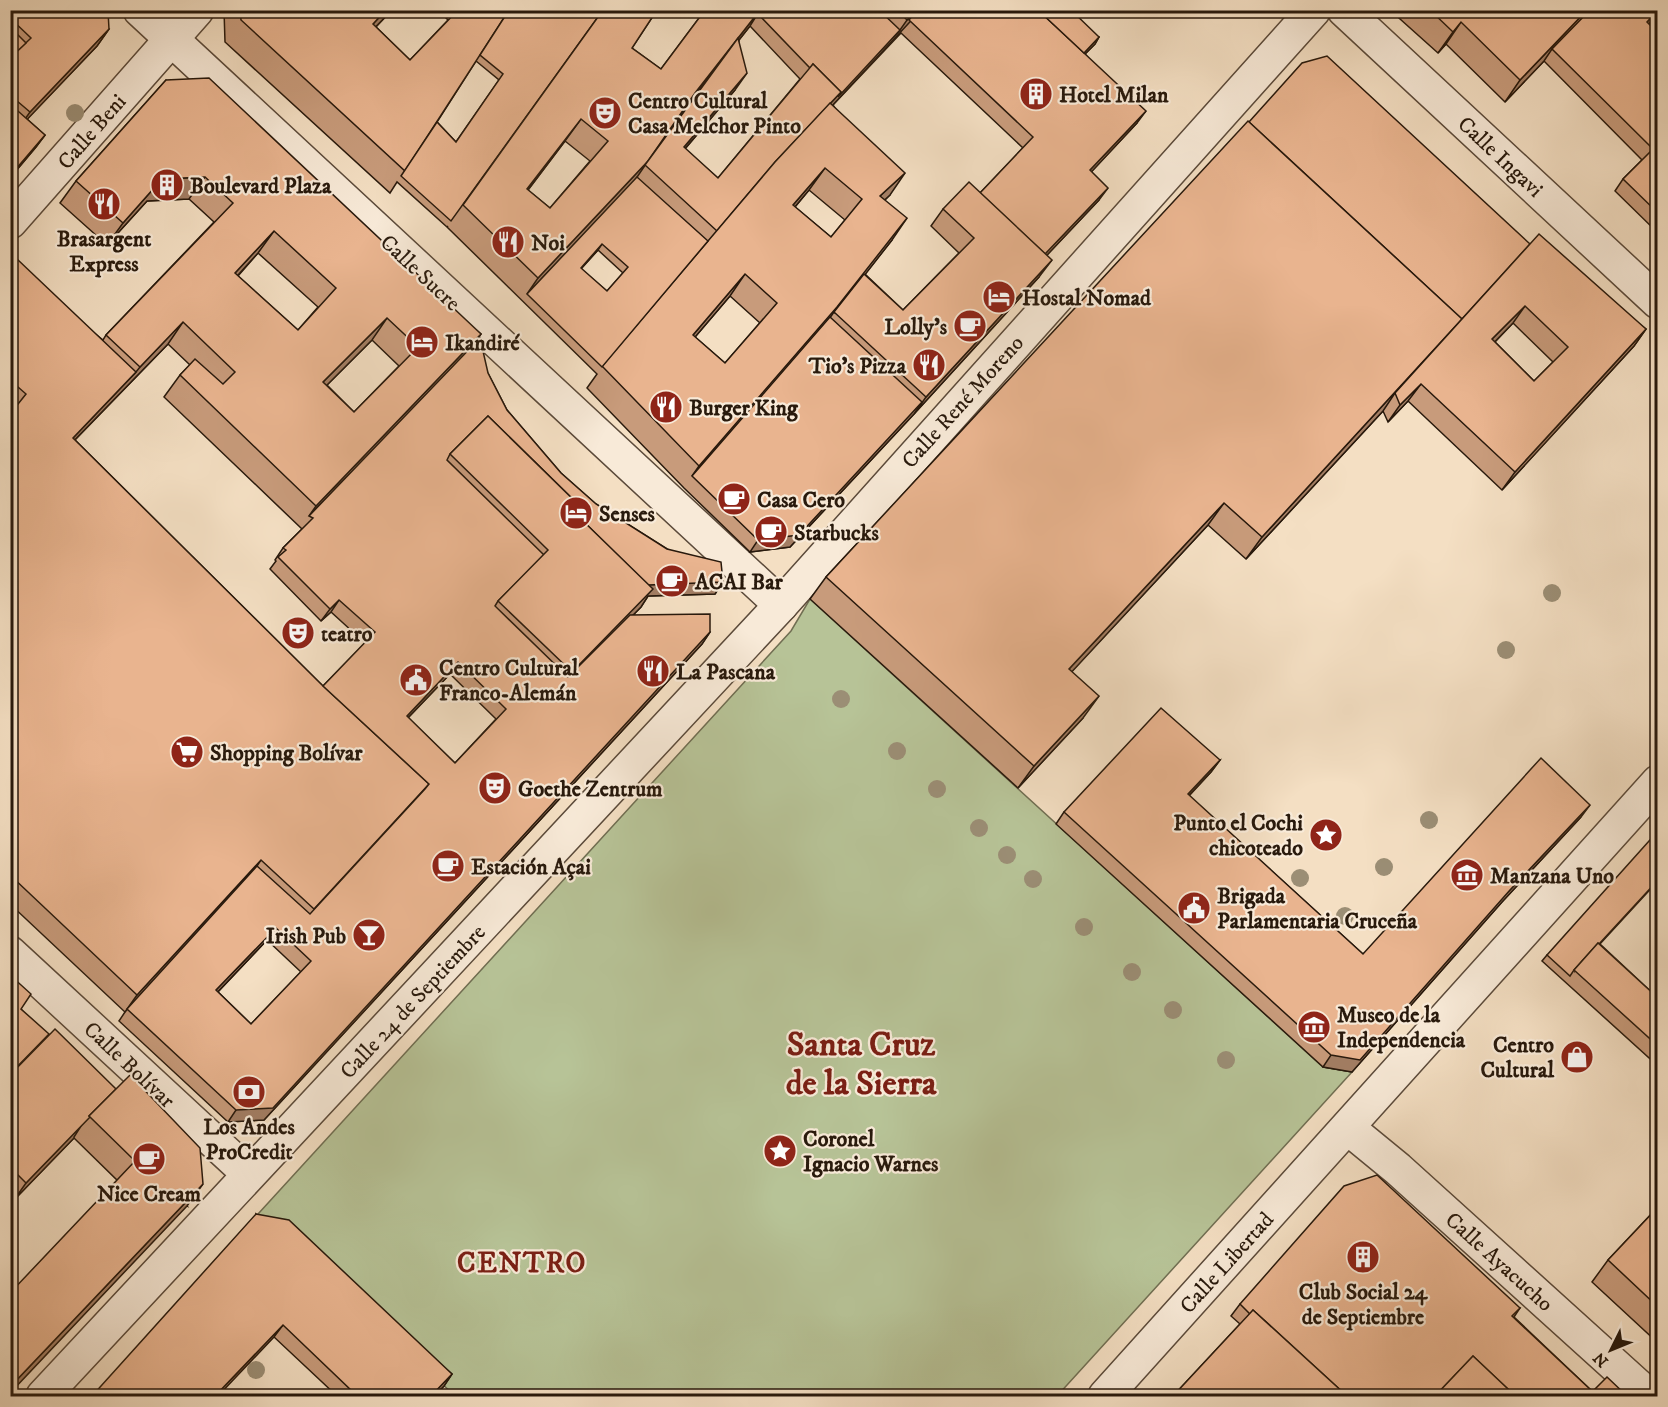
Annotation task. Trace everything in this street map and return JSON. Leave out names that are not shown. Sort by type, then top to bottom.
[{"type":"street","name":"Calle Sucre","points":[[140,10],[781,605]]},
{"type":"street","name":"Calle Beni","points":[[10,222],[197,10]]},
{"type":"street","name":"Calle René Moreno","points":[[781,605],[1314,10]]},
{"type":"street","name":"Calle Ingavi","points":[[1344,10],[1658,302]]},
{"type":"street","name":"Calle 24 de Septiembre","points":[[43,1396],[781,605]]},
{"type":"street","name":"Calle Libertad","points":[[1105,1396],[1658,782]]},
{"type":"street","name":"Calle Bolívar","points":[[10,953],[249,1174]]},
{"type":"street","name":"Calle Ayacucho","points":[[1348,1128],[1398,1169],[1649,1396]]},
{"type":"green space","points":[[810,599],[1323,1067],[1352,1072],[1057,1396],[455,1396],[281,1232],[247,1226],[791,631]]},
{"type":"building","points":[[10,10],[108,11],[109,29],[30,112],[10,95],[10,58],[31,38],[10,18]]},
{"type":"building","points":[[240,10],[386,10],[373,24],[410,60],[458,10],[509,10],[405,171],[241,20]]},
{"type":"building","points":[[509,10],[603,10],[451,221],[401,176],[437,122],[456,142],[503,74],[480,55]]},
{"type":"building","points":[[603,10],[657,10],[632,48],[661,69],[705,10],[760,10],[695,93],[648,161],[538,278],[463,205]],"holes":[[[581,119],[608,141],[550,208],[527,189]]]},
{"type":"building","points":[[760,10],[879,10],[900,30],[838,97],[841,92],[813,64],[810,68],[758,14]]},
{"type":"building","points":[[897,10],[916,10],[907,20]]},
{"type":"building","name":"Hotel Milan","points":[[917,10],[1014,10],[1017,14],[1020,10],[1038,10],[1146,111],[1090,170],[1108,188],[1045,254],[980,193],[1033,137],[909,20]]},
{"type":"building","points":[[1038,10],[1071,10],[1099,37],[1084,53]]},
{"type":"building","points":[[1430,10],[1587,10],[1520,80],[1461,22],[1453,32]]},
{"type":"building","points":[[1590,10],[1658,10],[1647,22],[1658,33],[1658,213],[1623,179],[1653,149],[1552,49]]},
{"type":"building","points":[[10,27],[26,43],[10,58]]},
{"type":"building","points":[[738,38],[747,73],[684,147],[718,178],[813,64],[841,92],[775,162],[717,231],[645,165]]},
{"type":"building","points":[[1327,56],[1530,244],[1462,319],[1249,122],[1302,63]]},
{"type":"building","points":[[209,78],[481,334],[316,506],[180,375],[195,359],[223,384],[235,372],[183,322],[140,367],[106,335],[233,203],[205,177],[162,179],[123,223],[76,181],[166,80]],"holes":[[[274,231],[336,288],[298,330],[235,273]],[[387,318],[418,347],[354,412],[323,382]]]},
{"type":"building","points":[[830,103],[905,173],[880,196],[907,218],[837,307],[699,466],[602,366],[775,162]],"holes":[[[825,168],[862,199],[831,237],[793,205]],[[745,274],[777,303],[725,363],[693,335]]]},
{"type":"building","points":[[10,104],[45,135],[10,176]]},
{"type":"building","points":[[1248,121],[1462,319],[1262,537],[1224,503],[1069,669],[1099,696],[1034,766],[826,577]]},
{"type":"building","points":[[637,177],[708,241],[602,367],[527,294]],"holes":[[[602,244],[628,267],[607,291],[581,268]]]},
{"type":"building","points":[[969,182],[1052,260],[926,397],[834,312],[864,274],[903,310],[974,238],[943,209]]},
{"type":"building","points":[[1539,234],[1646,329],[1515,472],[1421,384],[1400,405],[1395,393]],"holes":[[[1525,306],[1568,347],[1534,381],[1492,339]]]},
{"type":"building","name":"Shopping Bolívar","points":[[17,259],[136,372],[73,438],[322,685],[429,784],[314,909],[261,860],[137,995],[10,875],[10,414],[26,394],[10,380],[10,266]]},
{"type":"building","points":[[830,317],[922,402],[799,535],[758,540],[692,476]]},
{"type":"building","points":[[480,338],[488,373],[507,410],[561,473],[596,504],[667,549],[721,562],[723,582],[648,585],[581,519],[586,512],[488,416],[450,454],[447,460],[544,555],[495,606],[568,677],[630,615],[710,614],[710,632],[273,1108],[236,1110],[127,1009],[257,866],[310,914],[429,784],[323,686],[375,632],[339,600],[330,609],[278,557],[286,550],[283,548],[313,518],[309,516]],"holes":[[[458,662],[506,709],[455,763],[407,716]],[[276,928],[311,961],[251,1024],[216,990]]]},
{"type":"building","points":[[488,416],[586,512],[580,518],[653,589],[572,672],[498,601],[548,550],[450,454]]},
{"type":"building","points":[[1161,708],[1220,760],[1188,794],[1363,954],[1541,758],[1590,805],[1510,890],[1360,1060],[1331,1055],[1064,812]]},
{"type":"building","points":[[1658,831],[1658,880],[1570,976],[1547,955]]},
{"type":"building","points":[[1598,943],[1658,998],[1658,1046],[1574,970]]},
{"type":"building","points":[[10,975],[31,994],[21,1009],[49,1034],[10,1074]]},
{"type":"building","points":[[55,1029],[116,1089],[26,1183],[10,1167],[10,1075]]},
{"type":"building","points":[[130,1075],[200,1148],[203,1184],[10,1387],[10,1293],[135,1161],[89,1116]]},
{"type":"building","name":"Club Social 24 de Septiembre","points":[[1377,1175],[1520,1308],[1512,1316],[1593,1392],[1588,1396],[1506,1396],[1504,1395],[1508,1389],[1473,1356],[1435,1396],[1347,1396],[1253,1310],[1250,1314],[1240,1304],[1344,1186]]},
{"type":"building","points":[[1658,1207],[1658,1307],[1608,1260]]},
{"type":"building","points":[[256,1214],[289,1220],[452,1374],[431,1396],[352,1396],[355,1394],[283,1325],[215,1396],[92,1396]]},
{"type":"building","points":[[1253,1310],[1347,1396],[1173,1396]]},
{"type":"building","points":[[1473,1356],[1508,1389],[1501,1396],[1435,1396]]},
{"type":"building","points":[[1607,1377],[1627,1396],[1588,1396]]},
{"type":"place","name":"Hotel Milan","points":[[1036,94]]},
{"type":"place","name":"Centro Cultural Casa Melchor Pinto","points":[[605,113]]},
{"type":"place","name":"Boulevard Plaza","points":[[167,185]]},
{"type":"place","name":"Brasargent Express","points":[[104,204]]},
{"type":"place","name":"Noi","points":[[508,242]]},
{"type":"place","name":"Hostal Nomad","points":[[999,297]]},
{"type":"place","name":"Lolly's","points":[[970,326]]},
{"type":"place","name":"Ikandiré","points":[[422,342]]},
{"type":"place","name":"Tio's Pizza","points":[[929,365]]},
{"type":"place","name":"Burger King","points":[[666,407]]},
{"type":"place","name":"Casa Cero","points":[[734,499]]},
{"type":"place","name":"Senses","points":[[576,513]]},
{"type":"place","name":"Starbucks","points":[[771,532]]},
{"type":"place","name":"ACAI Bar","points":[[672,581]]},
{"type":"place","name":"teatro","points":[[298,633]]},
{"type":"place","name":"La Pascana","points":[[653,671]]},
{"type":"place","name":"Centro Cultural Franco-Alemán","points":[[416,680]]},
{"type":"place","name":"Shopping Bolívar","points":[[187,752]]},
{"type":"place","name":"Goethe Zentrum","points":[[495,788]]},
{"type":"place","name":"Punto el Cochi chicoteado","points":[[1326,835]]},
{"type":"place","name":"Estación Açai","points":[[448,866]]},
{"type":"place","name":"Manzana Uno","points":[[1467,875]]},
{"type":"place","name":"Brigada Parlamentaria Cruceña","points":[[1194,908]]},
{"type":"place","name":"Irish Pub","points":[[369,935]]},
{"type":"place","name":"Museo de la Independencia","points":[[1314,1027]]},
{"type":"place","name":"Centro Cultural","points":[[1577,1057]]},
{"type":"place","name":"Los Andes ProCredit","points":[[249,1092]]},
{"type":"place","name":"Coronel Ignacio Warnes","points":[[780,1151]]},
{"type":"place","name":"Nice Cream","points":[[149,1159]]},
{"type":"place","name":"Club Social 24 de Septiembre","points":[[1363,1257]]},
{"type":"district","name":"Santa Cruz de la Sierra","points":[[861,1062]]},
{"type":"district","name":"CENTRO","points":[[522,1262]]}]
